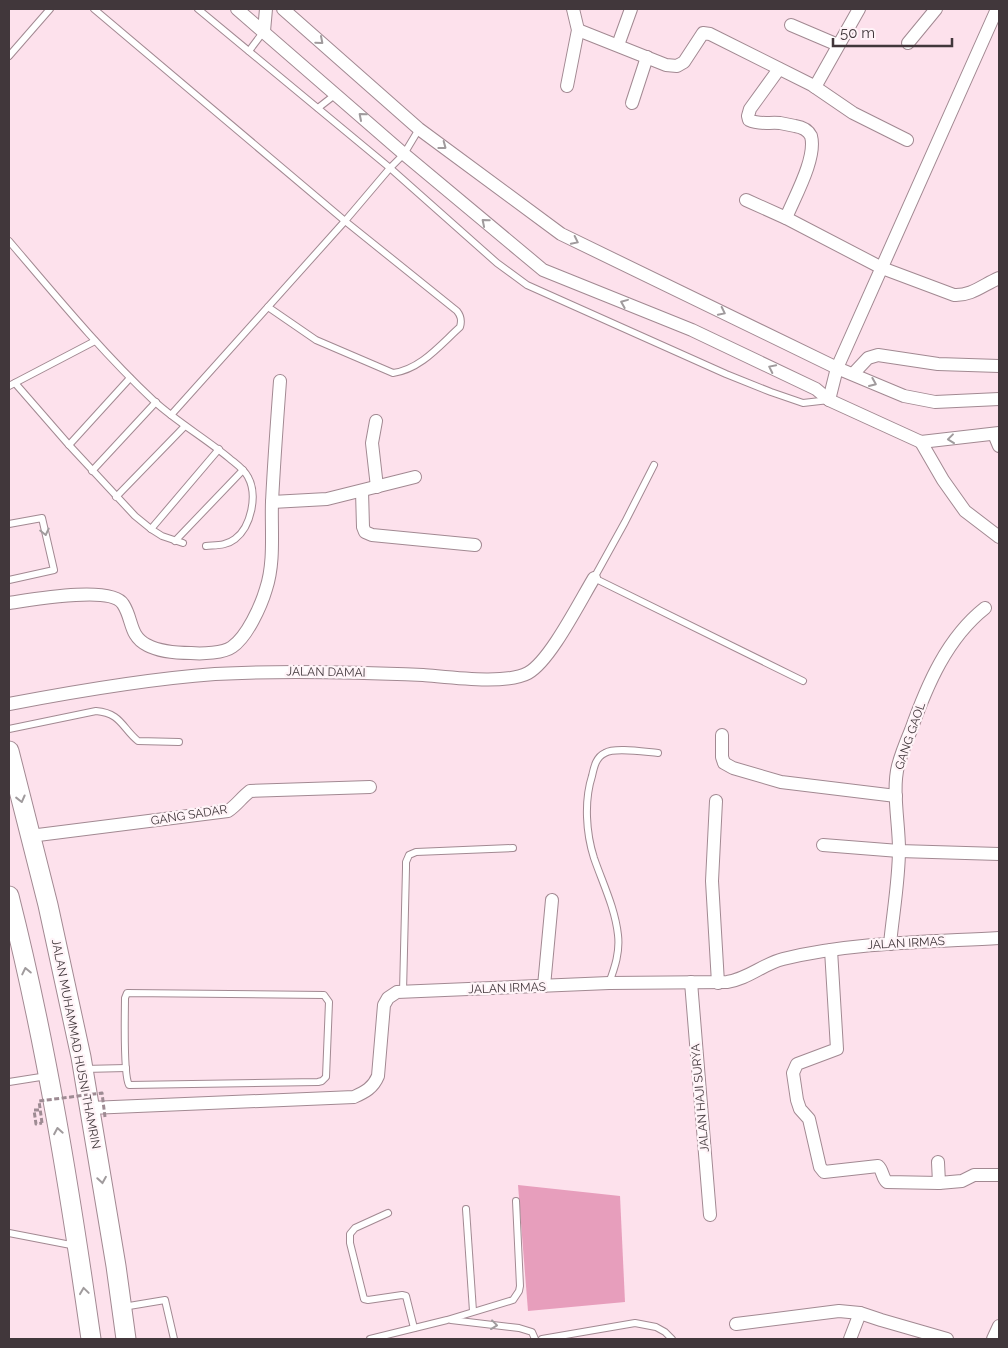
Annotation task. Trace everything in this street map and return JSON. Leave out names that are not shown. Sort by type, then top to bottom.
[{"type":"main road","name":"JALAN MUHAMMAD HUSNI THAMRIN","points":[[9,751],[48,905],[83,1069],[98,1112],[126,1339]]},
{"type":"main road","points":[[9,896],[49,1076],[78,1247],[91,1339]]},
{"type":"street","points":[[237,9],[404,154],[543,270],[692,330],[816,389],[828,400],[921,442],[997,437]]},
{"type":"street","points":[[264,31],[266,9]]},
{"type":"street","points":[[283,9],[419,128],[562,234],[837,368],[904,396],[935,402],[999,399]]},
{"type":"street","points":[[568,86],[578,30],[573,9]]},
{"type":"street","points":[[618,45],[631,9]]},
{"type":"street","points":[[815,87],[859,9]]},
{"type":"street","points":[[908,43],[936,9]]},
{"type":"street","points":[[828,400],[837,368],[997,9]]},
{"type":"street","points":[[791,25],[838,45]]},
{"type":"street","points":[[578,30],[666,65],[681,65],[701,35],[705,33],[770,62],[779,69],[815,87],[853,113],[907,140]]},
{"type":"street","points":[[632,103],[647,56]]},
{"type":"street","points":[[779,69],[750,109],[748,116],[749,120],[757,123],[779,123],[800,127],[806,129],[810,136],[812,147],[810,161],[786,218]]},
{"type":"street","points":[[746,200],[786,218],[882,268],[954,295],[964,295],[972,292],[999,278]]},
{"type":"street","points":[[853,374],[868,358],[878,354],[938,364],[999,366]]},
{"type":"street","points":[[9,603],[90,594],[116,598],[122,602],[136,638],[148,646],[170,652],[193,654],[210,653],[231,648],[244,636],[266,588],[271,559],[272,502],[280,381]]},
{"type":"street","points":[[376,421],[372,443],[377,487]]},
{"type":"street","points":[[921,442],[942,480],[965,511],[999,537]]},
{"type":"street","points":[[272,502],[327,499],[415,477]]},
{"type":"street","points":[[362,491],[363,527],[366,532],[372,535],[475,545]]},
{"type":"street","name":"JALAN DAMAI","points":[[9,704],[81,691],[214,674],[273,672],[375,673],[496,679],[517,677],[527,674],[544,660],[594,578]]},
{"type":"street","name":"GANG GAOL","points":[[890,944],[899,850],[896,796],[897,767],[917,712],[936,669],[958,634],[970,620],[985,608]]},
{"type":"street","points":[[722,735],[722,757],[724,763],[733,768],[780,782],[896,796]]},
{"type":"street","name":"GANG SADAR","points":[[30,836],[228,811],[238,805],[242,797],[250,791],[370,787]]},
{"type":"street","points":[[716,801],[712,881],[718,983]]},
{"type":"street","points":[[823,845],[999,854]]},
{"type":"street","points":[[544,986],[552,900]]},
{"type":"street","name":"JALAN IRMAS","points":[[98,1112],[354,1097],[370,1089],[378,1076],[384,1005],[392,994],[609,983],[718,983],[742,979],[781,960],[846,947],[999,938]]},
{"type":"street","points":[[831,950],[837,1049],[797,1064],[793,1073],[800,1109],[809,1119],[820,1167],[824,1172],[832,1172],[878,1166],[887,1182],[962,1181],[974,1175],[999,1175]]},
{"type":"street","name":"JALAN HAJI SURYA","points":[[691,982],[710,1215]]},
{"type":"street","points":[[938,1162],[939,1182]]},
{"type":"street","points":[[736,1324],[839,1311],[860,1313],[947,1339]]},
{"type":"street","points":[[850,1339],[860,1313]]},
{"type":"street","points":[[993,1339],[999,1326]]},
{"type":"lane","points":[[9,56],[50,9]]},
{"type":"lane","points":[[94,9],[345,221],[457,310],[461,318],[460,326],[424,360],[406,371],[393,373],[316,340],[268,307]]},
{"type":"lane","points":[[198,9],[390,168],[497,263],[527,285],[726,374],[771,392],[803,403],[828,400]]},
{"type":"lane","points":[[249,51],[264,31]]},
{"type":"lane","points":[[318,108],[336,94]]},
{"type":"lane","points":[[171,415],[404,154],[419,128]]},
{"type":"lane","points":[[9,241],[95,341],[130,378],[171,415],[219,449],[243,470],[250,481],[252,494],[249,517],[245,526],[234,540],[225,544],[206,546]]},
{"type":"lane","points":[[95,341],[12,385],[116,497],[151,529],[183,543]]},
{"type":"lane","points":[[68,445],[130,378]]},
{"type":"lane","points":[[92,471],[156,402]]},
{"type":"lane","points":[[116,497],[185,426]]},
{"type":"lane","points":[[151,529],[219,449]]},
{"type":"lane","points":[[654,465],[594,578],[803,681]]},
{"type":"lane","points":[[176,541],[243,470]]},
{"type":"lane","points":[[9,524],[42,518],[54,570],[9,580]]},
{"type":"lane","points":[[9,729],[96,711],[107,712],[116,717],[138,741],[179,742]]},
{"type":"lane","points":[[609,983],[619,950],[618,936],[615,915],[591,844],[588,824],[589,784],[596,763],[606,752],[613,750],[658,753]]},
{"type":"lane","points":[[404,992],[406,862],[409,855],[416,852],[513,848]]},
{"type":"lane","points":[[128,993],[324,994],[328,998],[327,1074],[322,1081],[132,1086],[127,1083],[126,1068],[125,998],[128,993]]},
{"type":"lane","points":[[83,1069],[126,1068]]},
{"type":"lane","points":[[9,1082],[49,1076]]},
{"type":"lane","points":[[370,1339],[447,1320],[513,1300],[519,1291],[516,1201]]},
{"type":"lane","points":[[466,1209],[473,1311]]},
{"type":"lane","points":[[388,1214],[355,1228],[350,1234],[350,1243],[364,1298],[368,1300],[406,1296],[414,1328]]},
{"type":"lane","points":[[9,1233],[78,1247]]},
{"type":"lane","points":[[122,1308],[166,1300],[174,1339]]},
{"type":"lane","points":[[447,1320],[519,1328],[532,1332],[535,1339]]},
{"type":"lane","points":[[542,1339],[635,1323],[656,1327],[672,1339]]},
{"type":"path","points":[[34,1110],[36,1124],[42,1123],[39,1101],[102,1093],[98,1112]]},
{"type":"shaded area","points":[[518,1185],[620,1196],[625,1302],[528,1311]]}]
